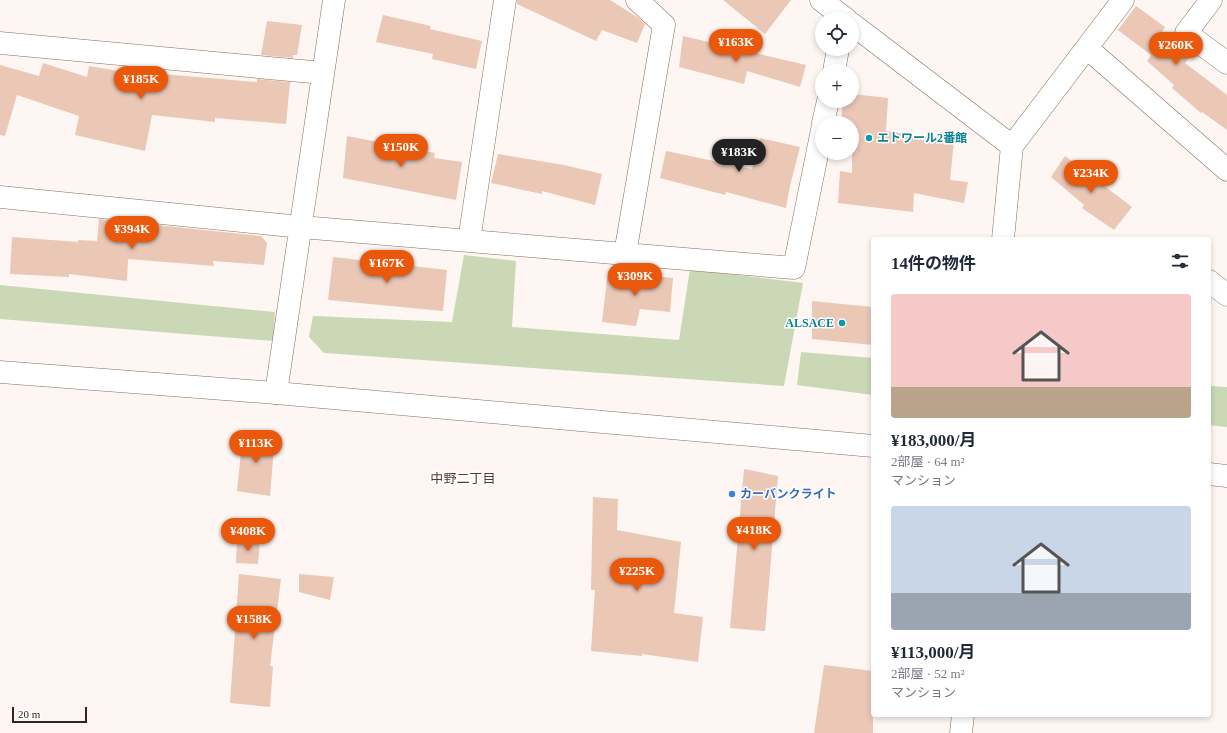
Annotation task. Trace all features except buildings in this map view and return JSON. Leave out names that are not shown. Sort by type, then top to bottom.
[{"type":"street","points":[[276,393],[334,0]]},
{"type":"street","points":[[469,241],[505,0]]},
{"type":"street","points":[[625,254],[664,25],[637,0]]},
{"type":"street","points":[[822,0],[837,12]]},
{"type":"street","points":[[1006,237],[1012,146],[1123,0]]},
{"type":"street","points":[[1211,0],[1186,33],[1227,63]]},
{"type":"street","points":[[859,29],[1012,146]]},
{"type":"street","points":[[0,43],[323,73]]},
{"type":"street","points":[[1087,48],[1227,170]]},
{"type":"street","points":[[0,197],[301,227],[794,268],[816,160]]},
{"type":"street","points":[[1211,283],[1227,295]]},
{"type":"street","points":[[0,372],[276,393],[871,446]]},
{"type":"street","points":[[1211,474],[1227,476]]},
{"type":"street","points":[[961,733],[963,717]]},
{"type":"green space","points":[[464,255],[516,261],[512,327],[679,340],[690,269],[803,283],[784,386],[324,353],[309,337],[313,316],[452,322]]},
{"type":"green space","points":[[0,285],[275,312],[273,341],[0,319]]},
{"type":"green space","points":[[801,352],[871,358],[871,395],[797,385]]},
{"type":"green space","points":[[1211,386],[1227,387],[1227,427],[1211,425]]},
{"type":"place","name":"エトワール2番館","points":[[869,138]]},
{"type":"place","name":"ALSACE","points":[[842,323]]},
{"type":"place","name":"カーバンクライト","points":[[732,494]]},
{"type":"district","name":"中野二丁目","points":[[463,478]]}]
